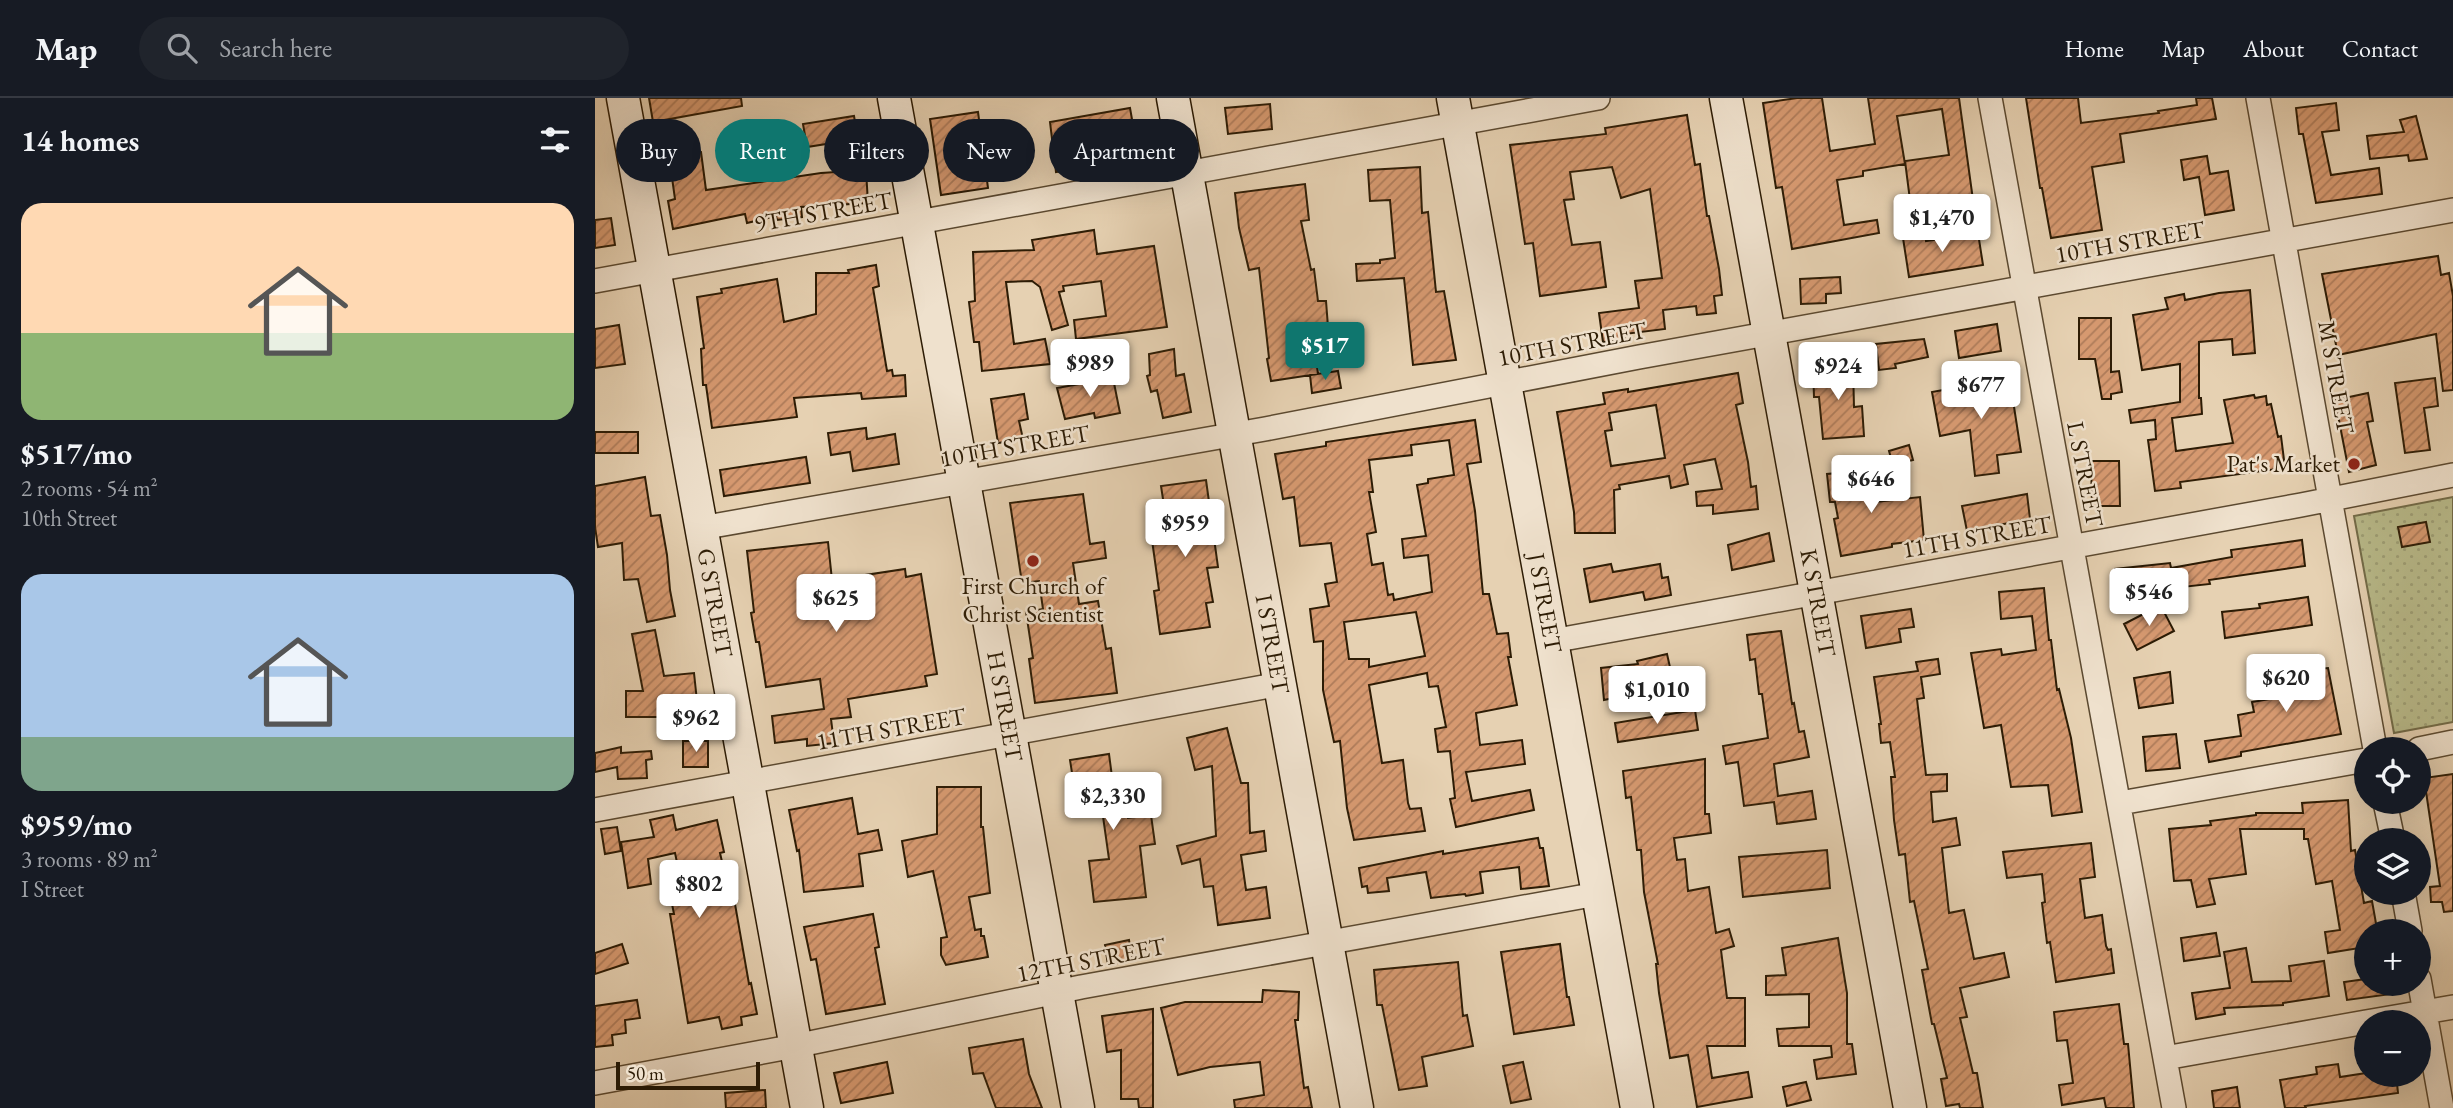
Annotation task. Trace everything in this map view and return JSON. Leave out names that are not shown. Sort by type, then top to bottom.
[{"type":"street","name":"G STREET","points":[[622,98],[807,1108]]},
{"type":"street","name":"H STREET","points":[[894,98],[1078,1108]]},
{"type":"street","name":"I STREET","points":[[1173,98],[1177,119]]},
{"type":"street","name":"9TH STREET","points":[[1199,170],[1455,111],[1598,98]]},
{"type":"street","name":"K STREET","points":[[1726,98],[1910,1108]]},
{"type":"street","name":"L STREET","points":[[1990,98],[2174,1108]]},
{"type":"street","name":"M STREET","points":[[2258,98],[2373,737]]},
{"type":"street","name":"J STREET","points":[[1455,111],[1637,1108]]},
{"type":"street","name":"9TH STREET","points":[[595,281],[1137,182]]},
{"type":"street","name":"I STREET","points":[[1189,182],[1357,1108]]},
{"type":"street","name":"10TH STREET","points":[[701,528],[2453,210]]},
{"type":"street","name":"11TH STREET","points":[[1552,640],[2072,547],[2453,475]]},
{"type":"street","name":"11TH STREET","points":[[595,810],[1280,684]]},
{"type":"street","points":[[2431,747],[2453,743]]},
{"type":"street","points":[[2120,803],[2354,762]]},
{"type":"street","name":"12TH STREET","points":[[595,1083],[795,1046],[1056,992],[1597,894]]},
{"type":"street","points":[[2431,1011],[2453,1007]]},
{"type":"street","points":[[2165,1058],[2354,1024]]},
{"type":"street","points":[[2431,1049],[2442,1108]]},
{"type":"green space","points":[[2453,497],[2453,722],[2394,733],[2354,516]]},
{"type":"building","points":[[649,98],[741,98],[742,106],[670,119],[652,119]]},
{"type":"building","points":[[1797,98],[1822,98],[1830,151],[1875,144],[1868,98],[1959,98],[1973,200],[1911,208],[1905,161],[1949,155],[1942,109],[1897,116],[1905,164],[1863,171],[1863,176],[1837,180],[1844,225],[1877,220],[1879,233],[1792,249],[1782,187],[1776,188],[1763,103]]},
{"type":"building","points":[[2026,98],[2078,98],[2081,123],[2159,113],[2158,111],[2197,105],[2196,98],[2212,98],[2216,119],[2120,134],[2124,162],[2092,167],[2102,230],[2051,238]]},
{"type":"building","points":[[2336,103],[2339,130],[2322,132],[2331,175],[2379,168],[2382,194],[2316,203],[2303,134],[2299,134],[2296,108]]},
{"type":"building","points":[[1270,104],[1272,129],[1228,134],[1225,108]]},
{"type":"building","points":[[1130,108],[1132,119],[1067,119]]},
{"type":"building","points":[[978,112],[979,119],[943,119],[943,182],[987,182],[988,188],[941,195],[930,119]]},
{"type":"building","points":[[1687,115],[1695,165],[1700,164],[1707,216],[1719,269],[1722,295],[1714,296],[1716,313],[1697,315],[1696,306],[1663,310],[1665,329],[1624,334],[1625,339],[1603,342],[1599,313],[1639,308],[1635,281],[1662,278],[1650,189],[1621,198],[1612,167],[1570,172],[1574,199],[1564,200],[1572,245],[1600,242],[1606,287],[1540,296],[1533,243],[1525,244],[1510,145],[1606,134],[1605,128]]},
{"type":"building","points":[[2416,116],[2427,159],[2409,161],[2408,155],[2370,159],[2367,136],[2404,132],[2400,120]]},
{"type":"building","points":[[824,121],[824,144],[810,147],[810,123]]},
{"type":"building","points":[[701,152],[706,190],[760,182],[810,182],[810,175],[824,173],[824,182],[867,182],[868,203],[801,207],[802,217],[777,220],[776,216],[747,223],[745,214],[673,229],[668,201],[675,199],[673,182],[701,182]]},
{"type":"building","points":[[2207,156],[2210,174],[2228,171],[2234,210],[2205,215],[2199,177],[2184,180],[2181,160]]},
{"type":"building","points":[[1420,167],[1422,213],[1428,212],[1436,292],[1444,291],[1456,360],[1413,365],[1404,278],[1357,281],[1356,264],[1380,263],[1380,260],[1395,258],[1390,200],[1370,201],[1368,170]]},
{"type":"building","points":[[1305,184],[1309,220],[1301,221],[1311,270],[1314,269],[1318,301],[1326,301],[1328,327],[1312,329],[1318,374],[1271,381],[1259,268],[1249,270],[1239,228],[1235,193]]},
{"type":"building","points":[[611,218],[615,245],[595,248],[595,220]]},
{"type":"building","points":[[1094,230],[1097,254],[1154,246],[1167,327],[1076,339],[1074,320],[1106,316],[1101,281],[1063,286],[1064,291],[1059,292],[1068,325],[1052,330],[1040,287],[1032,281],[1006,282],[1014,344],[1045,339],[1050,364],[982,371],[979,342],[974,342],[969,302],[975,301],[973,252],[1034,250],[1032,240]]},
{"type":"building","points":[[1978,233],[1983,265],[1909,277],[1903,238],[1925,235],[1926,241]]},
{"type":"building","points":[[2438,256],[2441,275],[2449,273],[2453,296],[2453,390],[2443,391],[2436,334],[2338,355],[2322,274]]},
{"type":"building","points":[[876,265],[879,286],[873,288],[887,371],[892,370],[893,376],[905,375],[906,396],[862,399],[861,393],[794,398],[797,417],[712,428],[706,385],[703,385],[701,349],[704,348],[697,297],[722,293],[721,289],[777,279],[784,322],[816,314],[816,273],[849,273],[848,270]]},
{"type":"building","points":[[1840,277],[1841,293],[1826,294],[1826,303],[1801,304],[1800,279]]},
{"type":"building","points":[[2250,290],[2255,353],[2233,355],[2232,339],[2199,342],[2199,398],[2202,414],[2172,418],[2176,451],[2233,443],[2224,400],[2254,395],[2255,398],[2266,396],[2267,405],[2271,404],[2278,437],[2281,436],[2285,468],[2180,482],[2181,488],[2155,491],[2148,440],[2156,439],[2155,420],[2131,423],[2129,410],[2180,402],[2180,364],[2142,370],[2133,315],[2168,309],[2165,298],[2184,294],[2185,300]]},
{"type":"building","points":[[2079,318],[2111,318],[2111,372],[2119,371],[2122,392],[2111,394],[2111,399],[2102,399],[2095,359],[2079,359]]},
{"type":"building","points":[[1997,324],[2001,351],[1959,358],[1955,331]]},
{"type":"building","points":[[619,325],[625,364],[595,368],[595,329]]},
{"type":"building","points":[[1924,339],[1928,357],[1895,364],[1896,368],[1879,370],[1876,344]]},
{"type":"building","points":[[1174,349],[1176,376],[1184,374],[1191,412],[1163,418],[1157,390],[1151,392],[1147,376],[1150,375],[1149,354]]},
{"type":"building","points":[[1853,366],[1854,407],[1862,406],[1864,436],[1823,439],[1819,397],[1814,397],[1813,367]]},
{"type":"building","points":[[1338,371],[1341,388],[1312,393],[1310,375]]},
{"type":"building","points":[[1738,373],[1743,403],[1736,405],[1751,487],[1756,486],[1758,509],[1713,514],[1713,505],[1697,506],[1696,492],[1722,489],[1715,459],[1684,465],[1688,484],[1671,488],[1669,476],[1619,485],[1620,489],[1614,490],[1615,533],[1575,533],[1574,512],[1557,412],[1605,404],[1603,393],[1628,389],[1628,392]],"holes":[[[1656,405],[1665,458],[1611,466],[1605,431],[1612,430],[1609,413]]]},
{"type":"building","points":[[1113,378],[1120,413],[1095,418],[1094,413],[1065,419],[1057,388]]},
{"type":"building","points":[[2435,378],[2438,406],[2424,408],[2430,450],[2405,453],[2395,383]]},
{"type":"building","points":[[2010,381],[2021,452],[1997,455],[1999,473],[1975,476],[1970,430],[1940,436],[1932,392]]},
{"type":"building","points":[[2368,393],[2373,421],[2367,422],[2376,465],[2349,472],[2335,400]]},
{"type":"building","points":[[1024,394],[1028,419],[1019,421],[1023,439],[998,443],[991,399]]},
{"type":"building","points":[[1475,420],[1481,462],[1467,464],[1475,511],[1483,594],[1489,594],[1497,634],[1508,633],[1511,657],[1508,657],[1517,705],[1476,713],[1480,745],[1522,740],[1525,764],[1466,772],[1472,801],[1530,790],[1534,810],[1456,827],[1450,799],[1455,798],[1450,751],[1438,752],[1435,729],[1446,727],[1438,686],[1429,687],[1427,673],[1369,685],[1382,763],[1403,760],[1408,803],[1410,809],[1421,808],[1425,831],[1354,840],[1347,808],[1340,741],[1334,742],[1323,690],[1323,641],[1314,642],[1310,609],[1329,606],[1325,584],[1337,582],[1331,543],[1300,546],[1294,497],[1283,499],[1275,454],[1326,446],[1326,442]],"holes":[[[1449,440],[1454,475],[1428,479],[1428,483],[1417,485],[1426,536],[1402,539],[1404,558],[1428,555],[1432,592],[1394,600],[1393,594],[1388,595],[1383,563],[1372,565],[1367,534],[1376,532],[1369,492],[1373,492],[1369,460],[1412,455],[1411,445]],[[1416,612],[1425,656],[1369,667],[1369,659],[1349,659],[1344,622]]]},
{"type":"building","points":[[866,428],[867,439],[895,434],[899,464],[853,471],[850,452],[831,455],[828,433]]},
{"type":"building","points":[[595,432],[638,432],[638,453],[595,453]]},
{"type":"building","points":[[1909,445],[1913,460],[1893,465],[1889,451]]},
{"type":"building","points":[[806,457],[810,483],[724,496],[720,470]]},
{"type":"building","points":[[2091,461],[2119,461],[2120,506],[2092,506]]},
{"type":"building","points":[[1873,470],[1876,502],[1920,497],[1924,540],[1892,544],[1892,547],[1841,556],[1834,519],[1838,518],[1835,502],[1830,502],[1827,474]]},
{"type":"building","points":[[645,477],[651,516],[660,515],[675,616],[647,622],[638,579],[624,580],[622,543],[598,547],[595,527],[595,486]]},
{"type":"building","points":[[1206,480],[1218,567],[1207,568],[1213,602],[1206,603],[1210,627],[1160,634],[1154,591],[1159,590],[1152,540],[1169,538],[1161,486]]},
{"type":"building","points":[[1083,494],[1090,544],[1104,542],[1106,558],[1073,563],[1079,604],[1098,601],[1106,649],[1111,648],[1117,693],[1035,703],[1029,659],[1033,658],[1026,612],[1043,609],[1039,581],[1022,583],[1010,503]]},
{"type":"building","points":[[2027,494],[2030,519],[1967,531],[1962,506]]},
{"type":"building","points":[[2426,522],[2430,542],[2402,547],[2398,527]]},
{"type":"building","points":[[1769,533],[1774,561],[1732,570],[1728,545]]},
{"type":"building","points":[[2302,540],[2305,566],[2209,580],[2210,584],[2118,594],[2115,569],[2170,563],[2171,568],[2232,557],[2231,550]]},
{"type":"building","points":[[828,542],[832,580],[905,569],[906,577],[921,574],[937,674],[925,676],[927,686],[848,699],[851,717],[831,719],[834,743],[807,746],[807,739],[775,743],[772,716],[824,709],[820,679],[766,687],[751,613],[754,612],[747,551]]},
{"type":"building","points":[[1611,564],[1613,572],[1660,564],[1662,578],[1668,577],[1671,595],[1645,600],[1643,592],[1590,602],[1584,569]]},
{"type":"building","points":[[2044,588],[2057,690],[2059,689],[2071,738],[2082,812],[2052,816],[2048,785],[2011,787],[2001,725],[1984,728],[1971,653],[2001,649],[2002,655],[2036,650],[2032,616],[2001,619],[1999,592]]},
{"type":"building","points":[[2308,597],[2312,625],[2225,638],[2222,612],[2260,608],[2259,604]]},
{"type":"building","points":[[2155,608],[2162,608],[2174,631],[2137,650],[2124,624]]},
{"type":"building","points":[[1911,609],[1914,627],[1899,629],[1901,642],[1866,648],[1861,616]]},
{"type":"building","points":[[655,630],[664,676],[694,673],[697,701],[683,702],[684,731],[670,732],[669,717],[626,717],[626,691],[643,691],[632,634]]},
{"type":"building","points":[[1781,631],[1792,704],[1794,703],[1799,732],[1804,731],[1809,757],[1774,764],[1778,796],[1812,791],[1816,819],[1777,824],[1774,802],[1744,806],[1738,762],[1726,764],[1723,746],[1768,738],[1755,659],[1750,660],[1747,635]]},
{"type":"building","points":[[1667,654],[1674,685],[1604,700],[1601,668],[1638,664],[1637,661]]},
{"type":"building","points":[[2316,658],[2318,669],[2328,668],[2341,734],[2241,752],[2241,756],[2209,762],[2205,741],[2241,736],[2238,715],[2254,712],[2252,702],[2282,697],[2277,664]]},
{"type":"building","points":[[1938,659],[1940,674],[1921,677],[1924,698],[1917,699],[1926,775],[1947,774],[1947,791],[1931,792],[1933,822],[1956,818],[1960,845],[1942,848],[1949,913],[1964,910],[1974,959],[2004,953],[2009,977],[1960,988],[1967,1017],[1960,1018],[1973,1073],[1977,1073],[1983,1108],[1960,1108],[1959,1104],[1946,1106],[1941,1079],[1947,1078],[1932,1024],[1922,970],[1928,969],[1914,901],[1910,902],[1905,854],[1899,855],[1891,777],[1895,777],[1890,742],[1881,743],[1874,677],[1918,671],[1916,662]]},
{"type":"building","points":[[2170,672],[2173,703],[2139,708],[2134,678]]},
{"type":"building","points":[[1695,710],[1698,730],[1618,742],[1615,723]]},
{"type":"building","points":[[1227,728],[1241,783],[1248,783],[1250,833],[1264,831],[1266,851],[1241,855],[1246,890],[1266,887],[1270,918],[1218,925],[1213,886],[1204,887],[1200,859],[1182,864],[1177,846],[1216,836],[1212,766],[1195,770],[1187,738]]},
{"type":"building","points":[[2176,734],[2180,768],[2146,771],[2143,737]]},
{"type":"building","points":[[683,741],[708,741],[708,767],[683,767]]},
{"type":"building","points":[[621,747],[621,753],[651,751],[652,759],[646,760],[647,778],[618,779],[617,767],[595,772],[595,753]]},
{"type":"building","points":[[1109,754],[1114,792],[1124,791],[1128,818],[1151,815],[1155,844],[1140,846],[1146,897],[1094,902],[1089,861],[1109,859],[1101,802],[1077,805],[1070,760]]},
{"type":"building","points":[[1705,759],[1705,814],[1709,814],[1711,833],[1674,838],[1677,860],[1685,859],[1688,891],[1709,887],[1716,933],[1729,929],[1734,946],[1721,950],[1727,998],[1745,998],[1745,1046],[1707,1046],[1712,1078],[1748,1072],[1752,1097],[1697,1107],[1688,1055],[1670,1058],[1659,993],[1658,964],[1644,892],[1641,850],[1637,850],[1631,797],[1626,798],[1623,771]]},
{"type":"building","points":[[2453,774],[2453,911],[2444,912],[2442,902],[2431,902],[2431,887],[2440,886],[2429,814],[2431,777]]},
{"type":"building","points":[[937,787],[981,787],[981,827],[990,893],[969,897],[975,930],[981,929],[988,957],[946,965],[941,955],[941,938],[947,937],[933,871],[908,877],[902,841],[937,834]]},
{"type":"building","points":[[852,798],[858,834],[878,830],[882,850],[859,854],[863,886],[804,892],[799,850],[797,851],[789,810]]},
{"type":"building","points":[[2348,800],[2351,851],[2354,850],[2354,905],[2373,905],[2375,919],[2354,919],[2354,949],[2328,953],[2325,932],[2340,930],[2332,881],[2316,884],[2308,839],[2304,839],[2304,829],[2240,829],[2246,874],[2209,879],[2215,904],[2197,907],[2191,880],[2174,881],[2169,829],[2211,825],[2210,821],[2256,813],[2303,813],[2302,803]]},
{"type":"building","points":[[673,815],[676,830],[717,820],[724,852],[720,853],[732,905],[735,904],[757,1014],[741,1017],[742,1025],[722,1029],[719,1017],[688,1023],[670,914],[674,914],[669,889],[682,886],[675,853],[648,859],[651,884],[628,888],[621,842],[654,837],[650,820]]},
{"type":"building","points":[[617,827],[621,851],[605,854],[601,829]]},
{"type":"building","points":[[1538,838],[1540,848],[1543,848],[1549,886],[1521,889],[1519,867],[1480,872],[1483,893],[1466,896],[1431,898],[1426,872],[1387,878],[1389,891],[1368,893],[1367,886],[1362,887],[1359,868],[1443,851],[1443,854]]},
{"type":"building","points":[[2091,843],[2095,877],[2080,879],[2085,918],[2102,915],[2106,946],[2108,950],[2111,949],[2114,973],[2056,982],[2050,942],[2047,943],[2042,874],[2007,878],[2003,852]]},
{"type":"building","points":[[1827,850],[1830,888],[1743,897],[1739,857]]},
{"type":"building","points":[[873,914],[879,947],[875,948],[885,1004],[826,1014],[816,959],[811,960],[804,927]]},
{"type":"building","points":[[2216,933],[2220,956],[2184,961],[2181,938]]},
{"type":"building","points":[[1838,938],[1847,993],[1847,1044],[1852,1044],[1856,1074],[1817,1079],[1814,1060],[1832,1057],[1831,1046],[1779,1046],[1777,1029],[1809,1027],[1809,994],[1766,995],[1766,976],[1786,975],[1782,948]]},
{"type":"building","points":[[1129,940],[1132,960],[1108,965],[1105,945]]},
{"type":"building","points":[[622,944],[628,963],[595,974],[595,953]]},
{"type":"building","points":[[1560,944],[1567,997],[1574,1025],[1514,1034],[1501,952]]},
{"type":"building","points":[[2246,948],[2252,982],[2291,981],[2289,966],[2324,961],[2329,996],[2283,1005],[2224,1008],[2225,1014],[2196,1019],[2192,993],[2230,988],[2224,952]]},
{"type":"building","points":[[1458,962],[1463,1016],[1467,1015],[1473,1046],[1422,1057],[1427,1086],[1399,1090],[1382,1005],[1377,1005],[1374,970]]},
{"type":"building","points":[[2354,981],[2354,996],[2377,996],[2347,1000],[2344,982]]},
{"type":"building","points":[[1263,990],[1299,992],[1298,1020],[1295,1020],[1304,1088],[1308,1087],[1312,1108],[1235,1108],[1234,1100],[1264,1095],[1260,1062],[1210,1067],[1178,1075],[1161,1008],[1185,1002],[1262,1002]]},
{"type":"building","points":[[637,1000],[640,1018],[625,1020],[626,1033],[612,1035],[613,1045],[595,1047],[595,1006]]},
{"type":"building","points":[[2119,1004],[2124,1044],[2128,1044],[2134,1108],[2106,1108],[2104,1098],[2062,1105],[2059,1085],[2073,1083],[2067,1040],[2057,1041],[2054,1012]]},
{"type":"building","points":[[1153,1009],[1153,1108],[1139,1108],[1138,1099],[1121,1099],[1121,1050],[1107,1052],[1102,1016]]},
{"type":"building","points":[[1023,1039],[1029,1074],[1042,1108],[996,1108],[983,1073],[973,1074],[969,1048]]},
{"type":"building","points":[[887,1062],[893,1093],[841,1103],[834,1073]]},
{"type":"building","points":[[1523,1062],[1531,1099],[1511,1103],[1503,1066]]},
{"type":"building","points":[[2338,1064],[2340,1077],[2354,1075],[2354,1087],[2397,1087],[2398,1093],[2305,1106],[2306,1108],[2285,1108],[2280,1080],[2317,1074],[2316,1067]]},
{"type":"building","points":[[1806,1082],[1811,1100],[1787,1106],[1783,1087]]},
{"type":"building","points":[[2237,1087],[2240,1108],[2214,1108],[2212,1091]]},
{"type":"building","points":[[765,1090],[766,1108],[726,1108],[725,1093]]},
{"type":"place","name":"Pat's Market","points":[[2354,464]]},
{"type":"place","name":"First Church of Christ Scientist","points":[[1033,561]]}]
